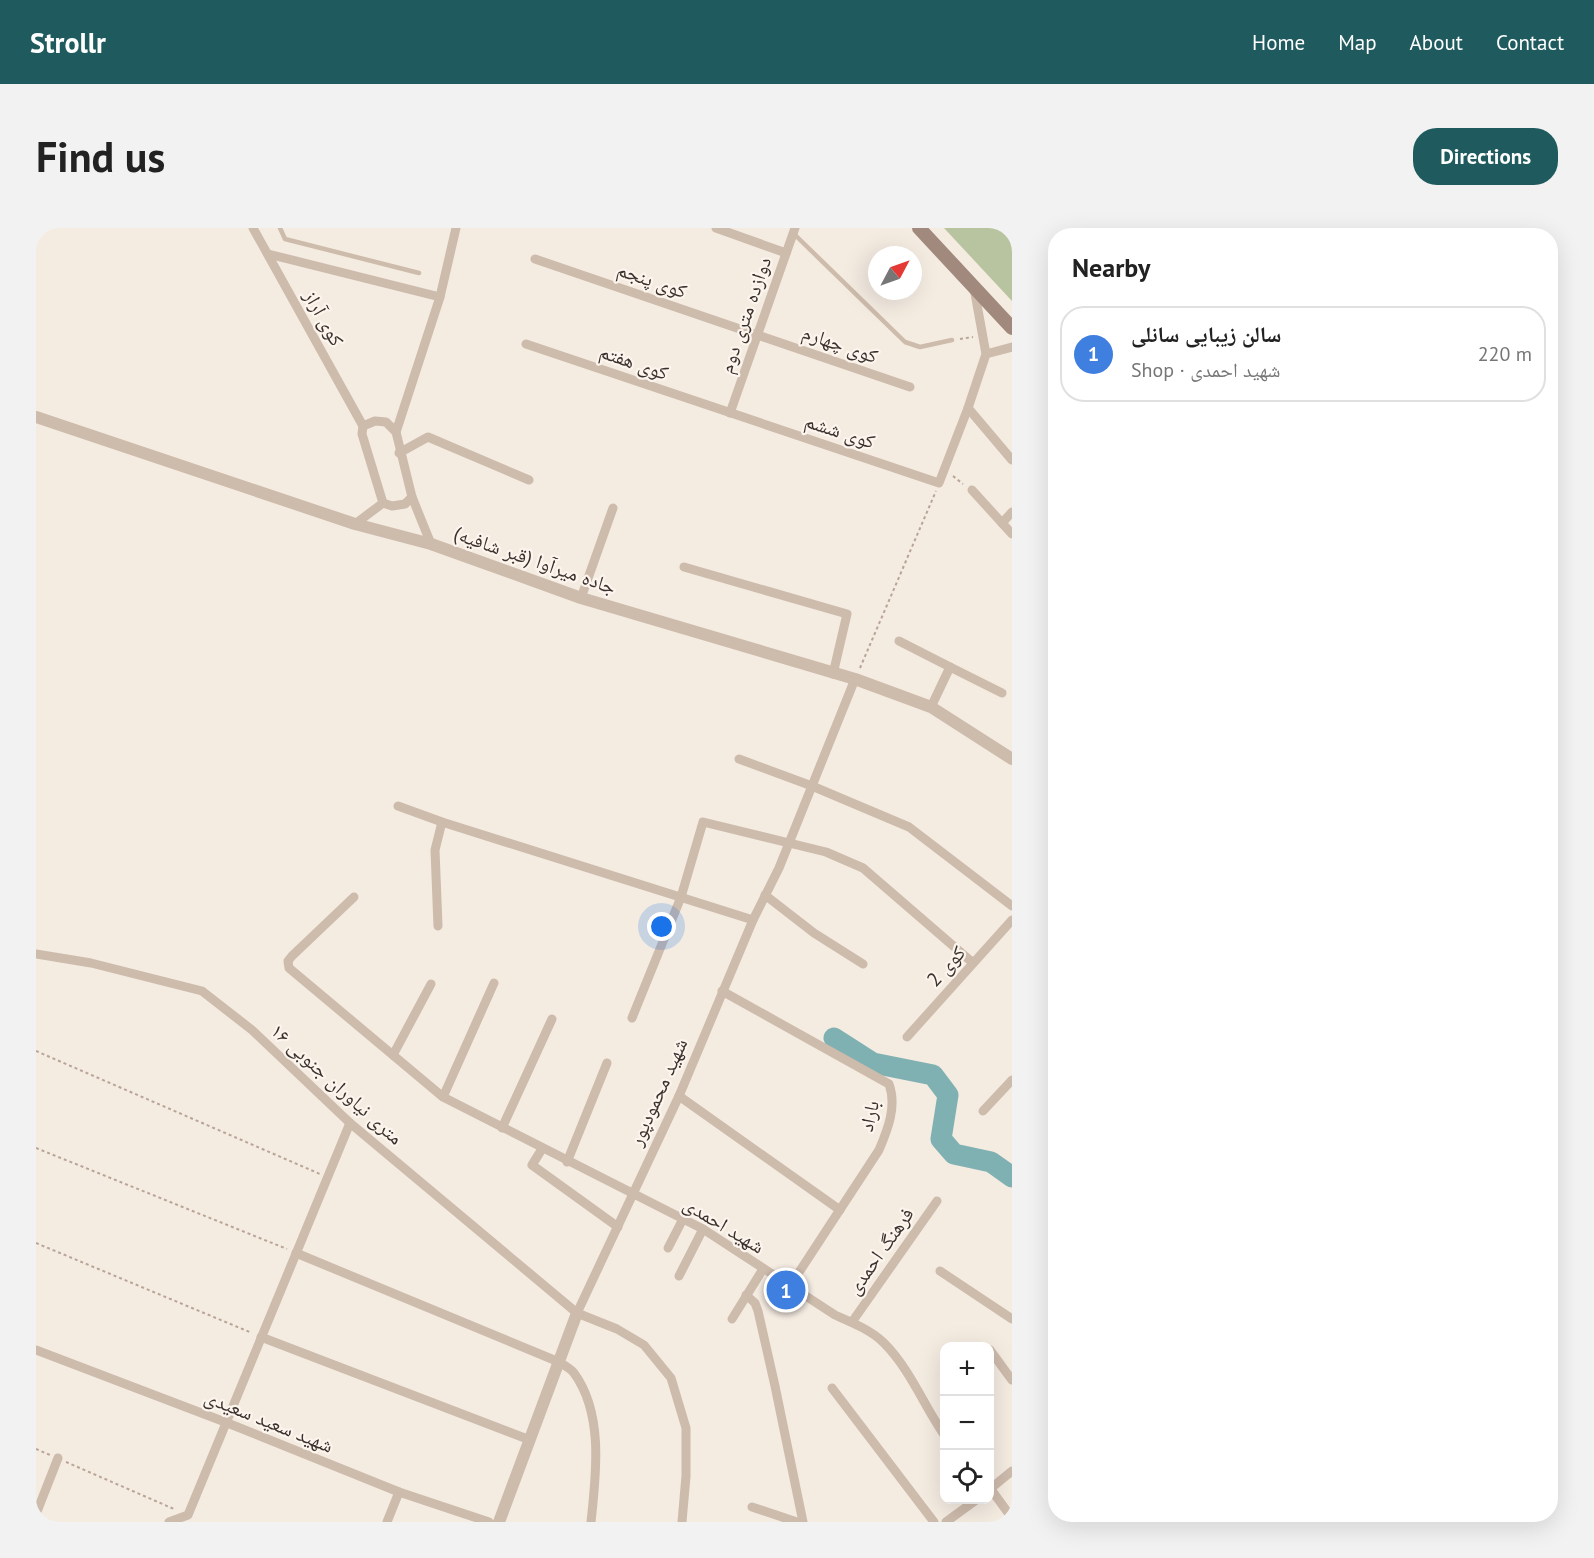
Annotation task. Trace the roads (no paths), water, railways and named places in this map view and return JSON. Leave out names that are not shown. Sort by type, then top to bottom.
[{"type":"main road","points":[[919,228],[1012,328]]},
{"type":"street","name":"کوی آراز","points":[[253,228],[363,426],[364,442],[383,503]]},
{"type":"street","points":[[431,544],[412,497],[399,453],[396,432],[440,297],[456,228]]},
{"type":"street","points":[[716,228],[786,253]]},
{"type":"street","name":"دوازده متری دوم","points":[[730,413],[794,230]]},
{"type":"street","points":[[268,254],[440,297]]},
{"type":"street","name":"کوی پنجم","points":[[535,259],[758,334]]},
{"type":"street","points":[[974,288],[986,354],[968,408],[1012,460]]},
{"type":"street","name":"کوی چهارم","points":[[758,334],[910,387]]},
{"type":"street","name":"کوی هفتم","points":[[526,344],[730,413]]},
{"type":"street","points":[[986,354],[1012,347]]},
{"type":"street","name":"کوی ششم","points":[[730,413],[939,483],[968,408]]},
{"type":"street","name":"جاده میرآوا (قبر شافیه)","points":[[36,417],[356,524],[431,544],[581,598],[855,679],[931,707],[1012,759]]},
{"type":"street","points":[[363,426],[375,421],[386,422],[396,432]]},
{"type":"street","points":[[399,453],[428,437],[529,480]]},
{"type":"street","points":[[972,490],[1012,534]]},
{"type":"street","points":[[356,524],[383,503],[392,506],[405,504],[412,497]]},
{"type":"street","points":[[581,598],[613,507]]},
{"type":"street","points":[[1002,522],[1012,512]]},
{"type":"street","points":[[684,567],[847,614],[833,674]]},
{"type":"street","points":[[899,641],[1002,693]]},
{"type":"street","points":[[931,707],[950,666]]},
{"type":"street","name":"شهید محمودپور","points":[[499,1522],[578,1313],[679,1096],[722,991],[789,842],[855,679]]},
{"type":"street","points":[[739,759],[812,786],[909,827],[1012,906]]},
{"type":"street","points":[[398,806],[753,920]]},
{"type":"street","points":[[438,926],[435,850],[442,822]]},
{"type":"street","points":[[632,1018],[681,897],[703,822],[826,852],[863,868],[973,963]]},
{"type":"street","points":[[765,895],[814,933],[863,964]]},
{"type":"street","name":"شهید احمدی","points":[[354,897],[292,956],[288,961],[289,968],[443,1097],[567,1162],[703,1229],[835,1315],[852,1322],[883,1341],[906,1370],[940,1428]]},
{"type":"street","name":"کوی 2","points":[[907,1037],[1012,920]]},
{"type":"street","name":"۱۶ متری نیاوران جنوبی","points":[[36,954],[91,963],[202,991],[252,1030],[350,1123],[578,1313],[617,1329],[644,1345],[671,1378],[686,1428],[686,1476],[682,1522]]},
{"type":"street","points":[[443,1097],[494,983]]},
{"type":"street","points":[[393,1055],[431,984]]},
{"type":"street","name":"باراد","points":[[722,991],[889,1084],[893,1094],[888,1130],[879,1150],[790,1286]]},
{"type":"street","points":[[502,1128],[552,1019]]},
{"type":"street","points":[[567,1162],[607,1063]]},
{"type":"street","points":[[983,1111],[1012,1080]]},
{"type":"street","points":[[679,1096],[840,1210]]},
{"type":"street","points":[[169,1522],[188,1515],[350,1123]]},
{"type":"street","points":[[542,1149],[532,1164],[618,1227]]},
{"type":"street","name":"فرهنگ احمدی","points":[[852,1322],[937,1201]]},
{"type":"street","points":[[668,1248],[683,1219]]},
{"type":"street","points":[[679,1276],[703,1229]]},
{"type":"street","points":[[296,1253],[559,1362],[573,1372],[590,1406],[596,1445],[591,1522]]},
{"type":"street","points":[[732,1319],[762,1269]]},
{"type":"street","points":[[940,1271],[1012,1319]]},
{"type":"street","points":[[746,1295],[755,1303],[758,1311],[803,1522]]},
{"type":"street","points":[[261,1336],[530,1440]]},
{"type":"street","name":"شهید سعید سعیدی","points":[[36,1350],[225,1422],[399,1492],[489,1522]]},
{"type":"street","points":[[994,1355],[1012,1380]]},
{"type":"street","points":[[832,1388],[934,1522]]},
{"type":"street","points":[[36,1514],[58,1458]]},
{"type":"street","points":[[994,1485],[1012,1471]]},
{"type":"street","points":[[387,1522],[399,1492]]},
{"type":"street","points":[[994,1493],[1012,1518]]},
{"type":"street","points":[[946,1522],[971,1504]]},
{"type":"street","points":[[752,1507],[797,1522]]},
{"type":"lane","points":[[280,228],[285,239],[419,273]]},
{"type":"lane","points":[[794,230],[905,342],[920,347],[952,340]]},
{"type":"waterway","points":[[834,1038],[873,1063],[933,1075],[948,1095],[941,1139],[954,1154],[991,1162],[1012,1177]]},
{"type":"place","name":"سالن زیبایی سانلی","points":[[786,1290]]}]
